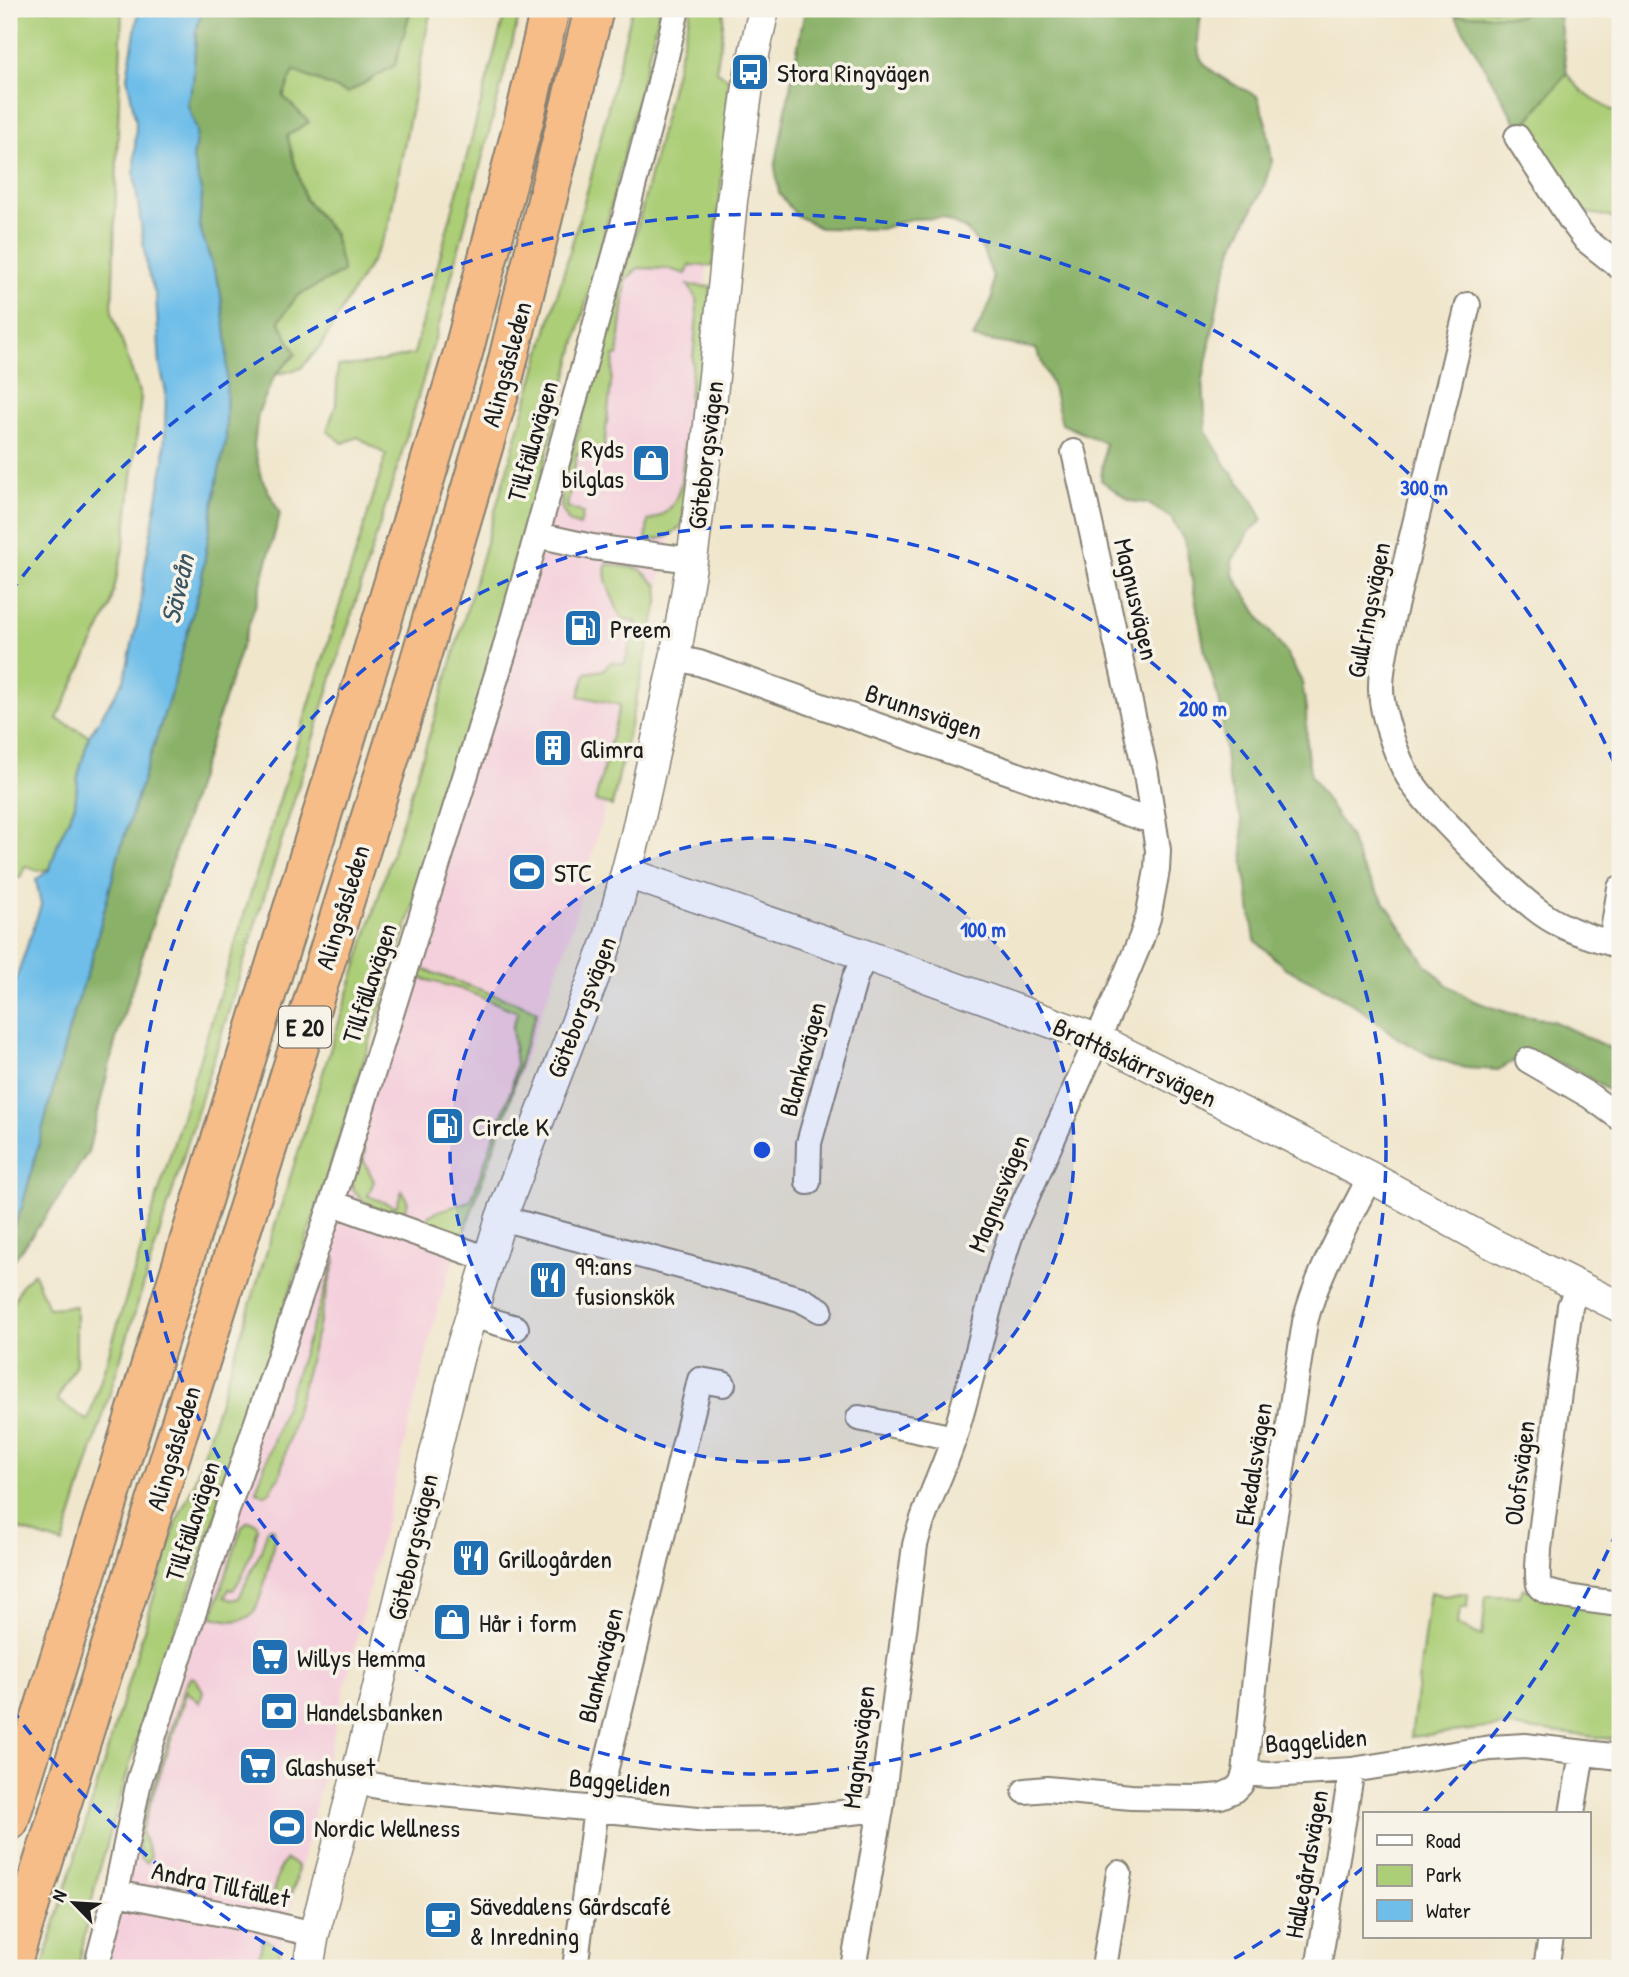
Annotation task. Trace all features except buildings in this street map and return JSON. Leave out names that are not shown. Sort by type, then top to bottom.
[{"type":"highway","name":"E 20","points":[[9,1821],[369,665],[451,392],[521,133],[550,9]]},
{"type":"highway","name":"Alingsåsleden","points":[[10,1968],[417,670],[503,380],[594,9]]},
{"type":"street","name":"Tillfällavägen","points":[[96,1968],[116,1893],[139,1781],[331,1203],[500,665],[621,232],[677,9]]},
{"type":"street","name":"Göteborgsvägen","points":[[308,1968],[314,1934],[355,1782],[442,1422],[471,1315],[501,1218],[609,938],[627,873],[675,658],[692,560],[706,454],[732,201],[761,14]]},
{"type":"street","points":[[1517,137],[1579,230],[1620,267]]},
{"type":"street","name":"Gullringsvägen","points":[[1468,305],[1384,654],[1381,689],[1385,713],[1403,768],[1413,784],[1427,802],[1515,891],[1543,915],[1575,931],[1616,944]]},
{"type":"street","name":"Magnusvägen","points":[[853,1968],[881,1809],[915,1545],[921,1522],[954,1438],[1001,1263],[1014,1225],[1123,982],[1148,918],[1157,870],[1158,850],[1146,774],[1074,452]]},
{"type":"street","points":[[537,535],[592,547],[692,560]]},
{"type":"street","name":"Brunnsvägen","points":[[675,658],[699,663],[1126,813],[1153,818]]},
{"type":"street","name":"Brattåskärrsvägen","points":[[627,873],[864,954],[1097,1039],[1620,1307]]},
{"type":"street","points":[[1616,944],[1620,888]]},
{"type":"street","name":"Blankavägen","points":[[808,1182],[809,1143],[864,954]]},
{"type":"street","points":[[1528,1060],[1590,1096],[1620,1118]]},
{"type":"street","name":"Ekedalsvägen","points":[[1245,1773],[1267,1565],[1305,1322],[1321,1274],[1370,1177]]},
{"type":"street","points":[[331,1203],[488,1259]]},
{"type":"street","points":[[501,1218],[762,1288],[800,1299],[820,1310]]},
{"type":"street","name":"Olofsvägen","points":[[1579,1286],[1570,1306],[1539,1549],[1538,1583],[1545,1591],[1557,1595],[1620,1604]]},
{"type":"street","points":[[471,1315],[516,1328]]},
{"type":"street","name":"Blankavägen","points":[[575,1968],[596,1809],[712,1382]]},
{"type":"street","points":[[859,1418],[954,1438]]},
{"type":"street","name":"Baggeliden","points":[[1025,1791],[1047,1789],[1131,1797],[1198,1798],[1221,1796],[1235,1790],[1241,1784],[1245,1773],[1269,1775],[1352,1770],[1502,1748],[1525,1746],[1620,1757]]},
{"type":"street","points":[[1572,1812],[1582,1753]]},
{"type":"street","name":"Hallegårdsvägen","points":[[1318,1968],[1352,1770]]},
{"type":"street","name":"Baggeliden","points":[[355,1782],[401,1790],[708,1821],[752,1821],[881,1809]]},
{"type":"street","points":[[1104,1968],[1119,1873]]},
{"type":"street","name":"Andra Tillfället","points":[[116,1893],[314,1934]]},
{"type":"street","points":[[1546,1968],[1551,1938]]},
{"type":"shaded area","points":[[627,248],[708,256],[687,465],[624,738],[570,935],[439,1303],[276,1968],[107,1968],[130,1844]]},
{"type":"green space","points":[[9,9],[122,9],[112,312],[141,398],[125,539],[110,608],[57,719],[89,736],[78,776],[75,805],[50,869],[38,871],[25,866],[20,878],[9,878]]},
{"type":"green space","points":[[202,9],[411,9],[395,65],[347,93],[294,71],[283,96],[309,122],[287,136],[305,199],[334,234],[343,272],[297,296],[279,321],[296,354],[275,375],[258,413],[254,446],[261,477],[280,513],[256,603],[116,1039],[88,1152],[9,1267],[9,1237],[22,1207],[118,856],[173,686],[201,582],[226,441],[219,285],[199,225],[202,195],[193,159],[197,131],[187,103],[193,82],[196,31]]},
{"type":"green space","points":[[411,9],[431,9],[388,228],[373,259],[321,346],[301,368],[275,375],[296,354],[279,321],[334,234],[305,199],[287,135],[309,122],[283,97],[293,71],[348,93],[395,65]]},
{"type":"green space","points":[[506,9],[521,9],[439,325],[400,459],[63,1544],[9,1526],[9,1312],[22,1284],[34,1273],[48,1308],[76,1306],[76,1364],[57,1400],[88,1421],[386,455],[358,437],[343,443],[327,431],[336,404],[338,366],[368,364],[414,354]]},
{"type":"green space","points":[[632,9],[660,9],[499,638],[280,1323],[198,1569],[149,1698],[95,1886],[78,1968],[42,1968],[177,1520],[193,1486],[445,685],[590,181]]},
{"type":"green space","points":[[691,9],[724,9],[716,71],[728,78],[726,136],[713,266],[690,265],[686,274],[669,269],[638,268],[626,280],[604,449],[598,448],[597,455],[577,453],[567,507],[583,513],[580,526],[569,522],[561,507],[564,478],[636,233]]},
{"type":"green space","points":[[805,9],[1202,9],[1198,43],[1202,61],[1224,79],[1257,96],[1266,122],[1272,161],[1263,189],[1234,245],[1220,291],[1203,380],[1206,431],[1229,470],[1252,498],[1263,520],[1250,531],[1232,561],[1233,574],[1261,620],[1287,654],[1302,682],[1311,776],[1348,834],[1361,866],[1424,962],[1446,984],[1474,1001],[1509,1013],[1553,1021],[1620,1053],[1620,1098],[1573,1068],[1541,1057],[1521,1057],[1498,1070],[1465,1068],[1435,1058],[1399,1039],[1335,993],[1285,968],[1255,940],[1244,867],[1242,822],[1228,779],[1220,703],[1205,652],[1185,542],[1171,518],[1147,503],[1129,501],[1101,480],[1105,443],[1062,424],[1053,388],[1036,349],[973,338],[992,299],[993,277],[982,248],[966,229],[941,218],[910,219],[881,229],[820,228],[796,215],[779,193],[775,167]]},
{"type":"green space","points":[[1450,9],[1524,9],[1520,16],[1455,15]]},
{"type":"green space","points":[[1524,9],[1558,9],[1567,73],[1520,130],[1455,15],[1520,16]]},
{"type":"green space","points":[[1567,73],[1590,97],[1620,114],[1620,229],[1615,241],[1614,219],[1573,210],[1520,130]]},
{"type":"green space","points":[[688,285],[711,287],[683,524],[667,536],[646,540],[648,521],[670,508],[681,484],[697,315],[696,297]]},
{"type":"green space","points":[[607,564],[640,569],[658,586],[659,598],[612,806],[595,801],[620,705],[579,696],[586,673],[603,670],[611,662],[625,664],[636,622],[621,618],[607,583]]},
{"type":"green space","points":[[419,968],[537,1012],[508,1108],[464,1232],[447,1233],[430,1227],[428,1216],[471,1200],[512,1087],[516,1064],[512,1028],[518,1012],[461,989],[416,977]]},
{"type":"green space","points":[[360,1148],[365,1151],[363,1159],[374,1181],[368,1196],[396,1207],[402,1191],[408,1202],[397,1216],[366,1202],[354,1191],[351,1175]]},
{"type":"green space","points":[[336,1257],[279,1478],[265,1495],[256,1491]]},
{"type":"green space","points":[[248,1521],[256,1523],[258,1528],[252,1552],[238,1583],[233,1590],[229,1589],[225,1597],[232,1600],[239,1598],[261,1551],[268,1528],[273,1528],[274,1543],[258,1602],[250,1616],[241,1620],[212,1617],[242,1526]]},
{"type":"green space","points":[[1523,1588],[1536,1593],[1620,1608],[1620,1740],[1503,1726],[1411,1737],[1430,1592],[1445,1596],[1468,1594],[1467,1608],[1461,1607],[1457,1625],[1482,1636],[1486,1596],[1520,1596]]},
{"type":"green space","points":[[191,1677],[196,1679],[203,1691],[200,1703],[187,1691],[141,1832],[151,1856],[146,1863],[140,1859],[138,1834],[186,1684]]},
{"type":"green space","points":[[287,1859],[298,1867],[292,1893],[284,1901],[270,1903],[280,1867]]},
{"type":"green space","points":[[263,1938],[279,1948],[277,1968],[257,1968]]},
{"type":"water","name":"Säveån","points":[[139,9],[202,9],[196,31],[193,82],[187,103],[197,131],[193,159],[202,195],[199,225],[220,289],[227,344],[226,441],[201,582],[173,686],[118,856],[22,1207],[9,1237],[10,997],[41,905],[36,880],[50,869],[75,805],[78,777],[89,736],[124,680],[140,610],[164,460],[166,392],[160,366],[156,296],[147,269],[134,174],[136,122],[127,77]]},
{"type":"place","name":"Stora Ringvägen","points":[[750,72]]},
{"type":"place","name":"Ryds bilglas","points":[[651,463]]},
{"type":"place","name":"Preem","points":[[583,628]]},
{"type":"place","name":"Glimra","points":[[553,748]]},
{"type":"place","name":"STC","points":[[527,872]]},
{"type":"place","name":"Circle K","points":[[445,1126]]},
{"type":"place","name":"99:ans fusionskök","points":[[548,1280]]},
{"type":"place","name":"Grillogården","points":[[471,1558]]},
{"type":"place","name":"Hår i form","points":[[452,1622]]},
{"type":"place","name":"Willys Hemma","points":[[270,1657]]},
{"type":"place","name":"Handelsbanken","points":[[279,1711]]},
{"type":"place","name":"Glashuset","points":[[258,1766]]},
{"type":"place","name":"Nordic Wellness","points":[[287,1827]]},
{"type":"place","name":"Sävedalens Gårdscafé & Inredning","points":[[443,1920]]}]
